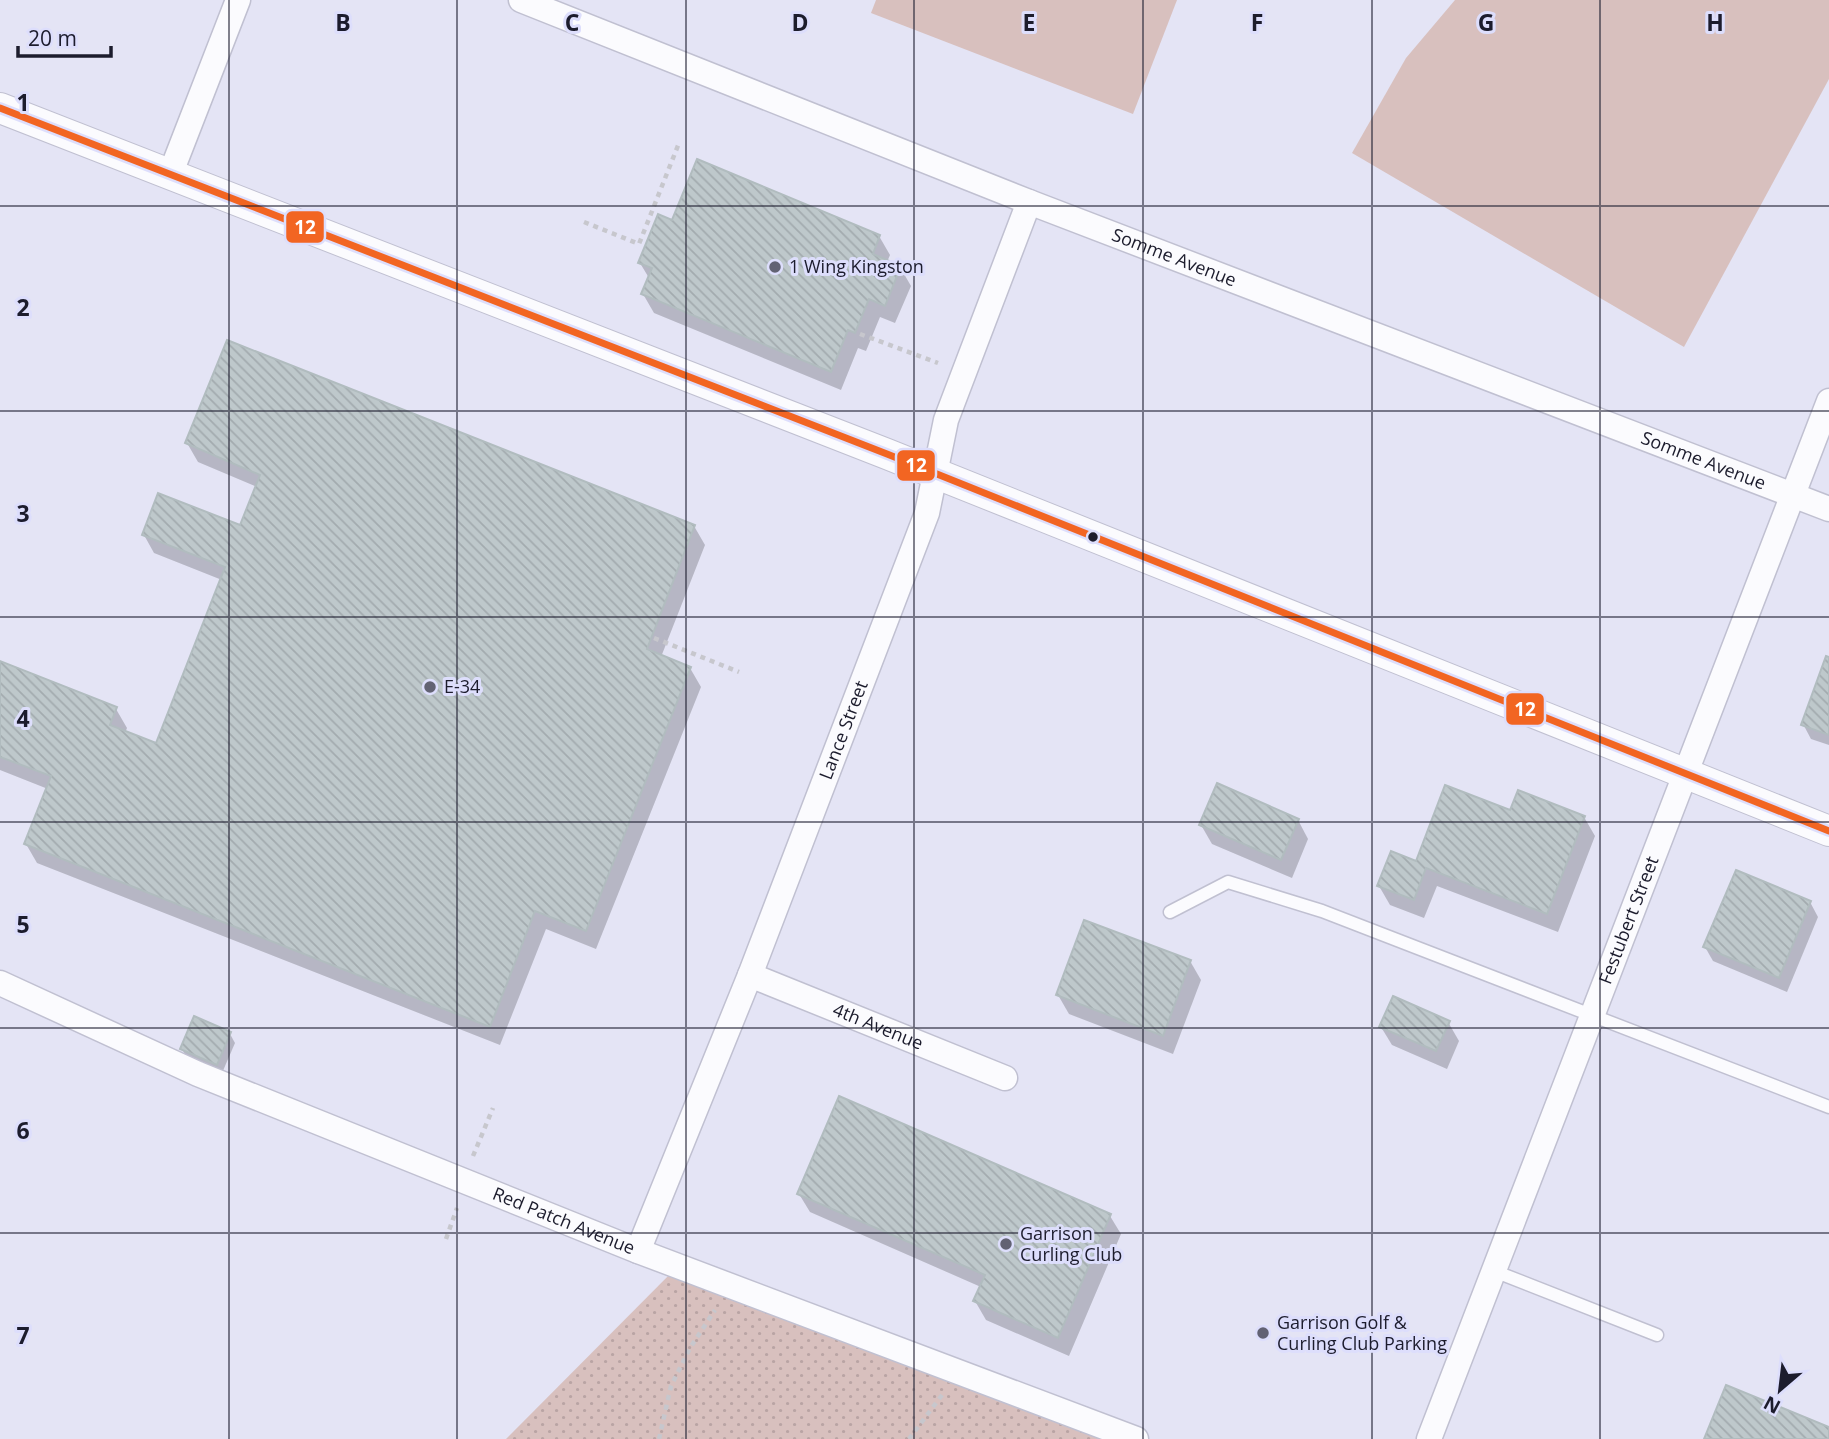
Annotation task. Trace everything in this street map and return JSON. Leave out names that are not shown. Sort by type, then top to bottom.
[{"type":"street","points":[[170,175],[238,0]]},
{"type":"street","name":"Somme Avenue","points":[[521,0],[1029,202],[1829,509]]},
{"type":"street","points":[[0,108],[935,473],[1829,831]]},
{"type":"street","name":"Lance Street","points":[[638,1251],[750,975],[927,513],[946,420],[1029,202]]},
{"type":"street","name":"Festubert Street","points":[[1429,1439],[1829,401]]},
{"type":"street","name":"4th Avenue","points":[[750,975],[1005,1078]]},
{"type":"street","name":"Red Patch Avenue","points":[[0,983],[198,1074],[638,1251],[1136,1439]]},
{"type":"lane","points":[[1170,912],[1228,882],[1322,911],[1829,1107]]},
{"type":"lane","points":[[1494,1271],[1657,1335]]},
{"type":"path","points":[[584,222],[639,244],[679,143]]},
{"type":"path","points":[[860,334],[965,374]]},
{"type":"path","points":[[654,638],[740,672]]},
{"type":"path","points":[[660,1439],[671,1386],[690,1348],[706,1326],[728,1285]]},
{"type":"path","points":[[909,1439],[960,1373]]},
{"type":"shaded area","points":[[876,0],[1177,0],[1133,114],[871,13]]},
{"type":"shaded area","points":[[1455,0],[1829,0],[1829,79],[1684,347],[1352,153],[1406,58]]},
{"type":"shaded area","points":[[686,1258],[1129,1439],[506,1439]]},
{"type":"building","name":"1 Wing Kingston","points":[[697,159],[880,235],[873,254],[901,266],[885,306],[869,299],[855,333],[848,330],[831,372],[641,294],[652,268],[638,263],[658,214],[672,220]]},
{"type":"building","name":"E-34","points":[[227,340],[695,525],[647,649],[691,667],[586,931],[535,911],[490,1027],[24,844],[51,776],[0,757],[0,661],[117,707],[110,725],[156,743],[225,567],[142,535],[158,493],[240,525],[260,475],[185,443]]},
{"type":"building","points":[[1826,656],[1829,657],[1829,735],[1801,725]]},
{"type":"building","points":[[1217,783],[1299,819],[1281,860],[1199,825]]},
{"type":"building","points":[[1445,785],[1510,810],[1518,790],[1585,816],[1547,914],[1426,868],[1414,900],[1377,886],[1391,851],[1416,861]]},
{"type":"building","points":[[1736,870],[1811,901],[1779,978],[1703,947]]},
{"type":"building","points":[[1084,920],[1191,960],[1163,1036],[1056,995]]},
{"type":"building","points":[[1393,996],[1450,1021],[1436,1051],[1379,1027]]},
{"type":"building","points":[[194,1016],[231,1032],[217,1065],[180,1049]]},
{"type":"building","name":"Garrison Curling Club","points":[[839,1096],[1111,1214],[1058,1338],[973,1301],[985,1275],[797,1194]]},
{"type":"building","points":[[1726,1385],[1829,1427],[1829,1439],[1704,1439]]},
{"type":"transit line","name":"12","points":[[0,108],[887,454],[1829,831]]},
{"type":"place","name":"1 Wing Kingston","points":[[775,267]]},
{"type":"place","name":"E-34","points":[[430,687]]},
{"type":"place","name":"Garrison Curling Club","points":[[1006,1244]]},
{"type":"place","name":"Garrison Golf & Curling Club Parking","points":[[1263,1333]]}]
